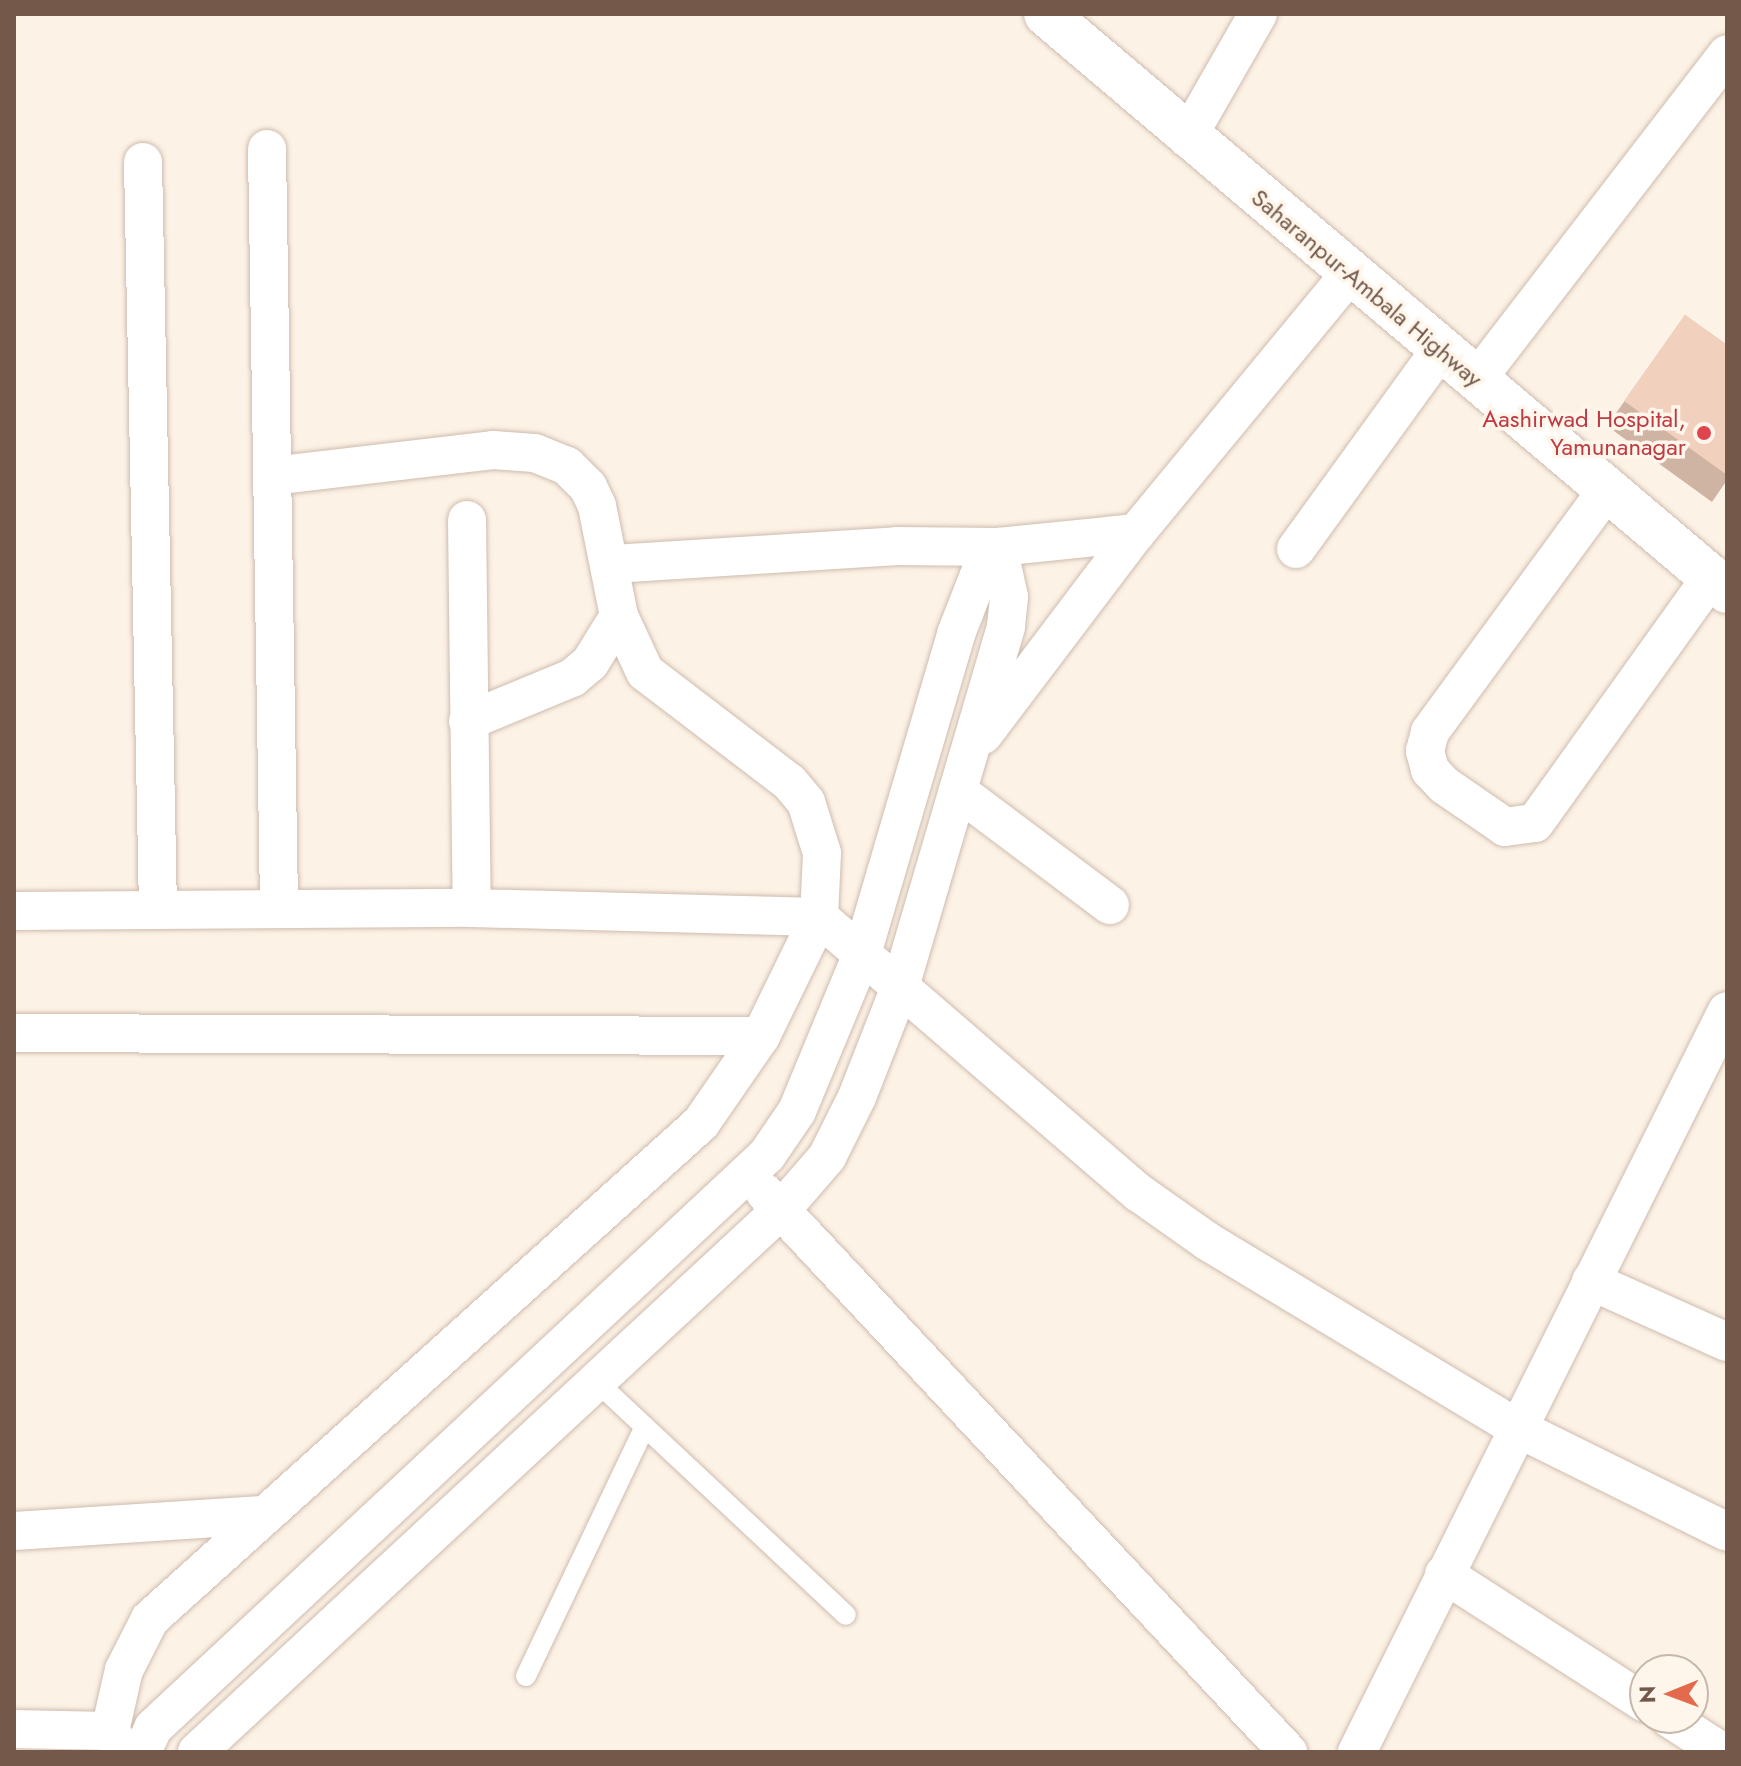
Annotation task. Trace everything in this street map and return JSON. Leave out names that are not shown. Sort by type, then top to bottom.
[{"type":"main road","name":"Saharanpur-Ambala Highway","points":[[1046,14],[1187,138],[1719,584]]},
{"type":"street","points":[[1187,138],[1258,14]]},
{"type":"street","points":[[1477,379],[1727,54]]},
{"type":"street","points":[[267,149],[279,908]]},
{"type":"street","points":[[143,162],[158,909]]},
{"type":"street","points":[[969,754],[1136,533],[1350,273]]},
{"type":"street","points":[[1296,549],[1440,350]]},
{"type":"street","points":[[14,1729],[117,1742],[129,1656],[150,1619],[701,1123],[761,1036],[819,917],[822,853],[806,802],[789,782],[645,672],[619,616],[613,564],[588,487],[567,466],[534,453],[493,450],[273,476]]},
{"type":"street","points":[[1607,490],[1430,732],[1425,751],[1430,770],[1444,785],[1505,827],[1535,823],[1719,584]]},
{"type":"street","points":[[467,520],[472,908]]},
{"type":"street","points":[[613,564],[897,546],[998,547],[1136,533]]},
{"type":"street","points":[[197,1752],[782,1209],[827,1157],[857,1097],[900,987],[1006,626],[1009,597],[998,547]]},
{"type":"street","points":[[142,1752],[153,1728],[767,1155],[797,1111],[862,954],[956,634],[979,575],[998,547]]},
{"type":"street","points":[[468,721],[572,678],[590,663],[619,616]]},
{"type":"street","points":[[958,791],[1110,905]]},
{"type":"street","points":[[14,911],[472,908],[819,917],[1139,1193],[1207,1241],[1517,1428],[1727,1532]]},
{"type":"street","points":[[1357,1752],[1727,1011]]},
{"type":"street","points":[[14,1033],[761,1036]]},
{"type":"street","points":[[746,1175],[782,1209],[1288,1752]]},
{"type":"street","points":[[1591,1281],[1727,1342]]},
{"type":"street","points":[[14,1531],[262,1515]]},
{"type":"street","points":[[1444,1574],[1629,1693]]},
{"type":"street","points":[[1694,1734],[1722,1752]]},
{"type":"lane","points":[[596,1381],[846,1615]]},
{"type":"lane","points":[[526,1676],[645,1427]]},
{"type":"building","points":[[1685,315],[1727,345],[1727,475],[1624,401]]},
{"type":"place","name":"Aashirwad Hospital, Yamunanagar","points":[[1704,433]]}]
